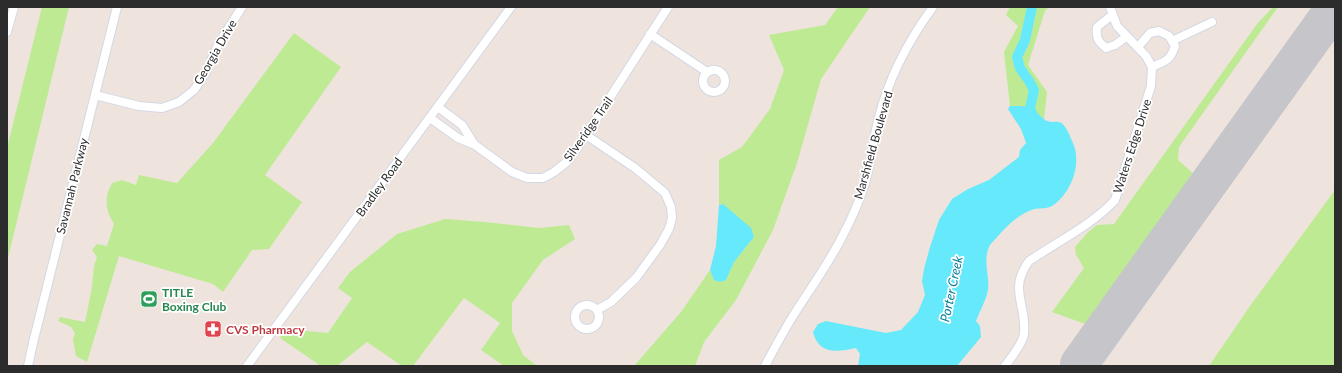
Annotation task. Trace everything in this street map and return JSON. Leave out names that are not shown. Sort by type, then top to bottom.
[{"type":"street","points":[[7,32],[14,7]]},
{"type":"street","name":"Savannah Parkway","points":[[28,366],[117,7]]},
{"type":"street","name":"Georgia Drive","points":[[95,95],[139,106],[162,108],[179,102],[194,90],[205,74],[219,43],[242,7]]},
{"type":"street","name":"Bradley Road","points":[[247,366],[511,7]]},
{"type":"street","name":"Silveridge Trail","points":[[430,118],[458,138],[475,145],[512,172],[527,178],[543,178],[554,172],[568,161],[668,7]]},
{"type":"street","name":"Marshfield Boulevard","points":[[765,366],[792,317],[845,233],[862,190],[871,160],[878,122],[886,93],[918,28],[933,7]]},
{"type":"street","points":[[1126,37],[1115,45],[1106,48],[1099,43],[1096,36],[1097,27],[1111,11],[1117,26],[1146,56],[1152,67],[1165,62],[1172,57],[1175,46],[1169,36],[1159,31],[1150,33],[1138,47]]},
{"type":"street","points":[[1172,41],[1212,22]]},
{"type":"street","points":[[650,34],[708,72]]},
{"type":"street","name":"Waters Edge Drive","points":[[1005,366],[1024,335],[1024,321],[1019,292],[1019,280],[1022,270],[1029,261],[1090,221],[1105,210],[1115,200],[1151,86],[1152,67]]},
{"type":"street","name":"Silveridge Trail","points":[[438,107],[462,125],[475,145]]},
{"type":"street","points":[[586,135],[635,168],[665,193],[671,207],[672,218],[669,229],[660,245],[636,278],[611,302],[597,310]]},
{"type":"shaded area","points":[[1314,7],[1335,7],[1335,36],[1102,366],[1066,366]]},
{"type":"green space","points":[[42,7],[69,7],[7,262],[7,148]]},
{"type":"green space","points":[[838,7],[870,7],[821,79],[797,163],[773,230],[736,300],[704,342],[695,366],[634,366],[681,312],[710,270],[714,280],[726,280],[734,262],[754,237],[723,204],[719,205],[719,160],[742,147],[770,109],[784,70],[769,35],[825,25]]},
{"type":"green space","points":[[1010,7],[1049,7],[1045,11],[1028,65],[1047,92],[1044,119],[1029,108],[1010,106],[1004,52],[1018,26],[1006,15]]},
{"type":"green space","points":[[1273,7],[1278,7],[1179,147],[1178,160],[1195,175],[1088,325],[1052,312],[1084,268],[1076,255],[1075,247],[1088,232],[1097,225],[1114,224],[1257,24]]},
{"type":"green space","points":[[294,33],[341,67],[265,175],[302,202],[269,249],[252,250],[223,292],[213,284],[119,256],[87,362],[76,356],[73,340],[75,333],[71,327],[58,321],[60,317],[85,322],[92,287],[94,266],[97,257],[92,250],[97,244],[107,246],[114,224],[107,208],[109,188],[112,183],[122,180],[136,185],[139,175],[177,183],[213,143]]},
{"type":"green space","points":[[1335,190],[1335,366],[1209,366],[1250,306]]},
{"type":"green space","points":[[445,219],[539,228],[569,225],[575,239],[543,260],[512,303],[512,331],[523,355],[537,366],[504,366],[481,350],[500,323],[464,298],[413,366],[402,366],[367,342],[337,366],[321,366],[280,338],[286,329],[328,333],[352,298],[338,288],[350,272],[397,234]]},
{"type":"water","points":[[1010,106],[1028,107],[1049,122],[1060,122],[1063,124],[1075,147],[1076,163],[1073,177],[1067,191],[1057,202],[1050,207],[1029,211],[1014,220],[990,245],[986,262],[988,290],[976,321],[980,326],[981,337],[957,366],[858,366],[860,354],[856,348],[836,351],[824,348],[820,345],[813,332],[818,324],[826,321],[886,333],[901,330],[918,312],[925,295],[922,281],[930,247],[939,220],[952,199],[968,189],[989,180],[1019,157],[1020,150],[1026,143],[1021,129],[1008,109]]},
{"type":"water","points":[[723,204],[751,228],[754,237],[734,262],[726,280],[720,282],[714,280],[710,270],[716,246],[719,205]]},
{"type":"waterway","name":"Porter Creek","points":[[1032,7],[1025,40],[1017,57],[1020,68],[1034,90],[1030,108],[1034,119]]},
{"type":"runway","points":[[1079,364],[1335,7]]},
{"type":"place","name":"TITLE Boxing Club","points":[[149,299]]},
{"type":"place","name":"CVS Pharmacy","points":[[213,329]]}]
